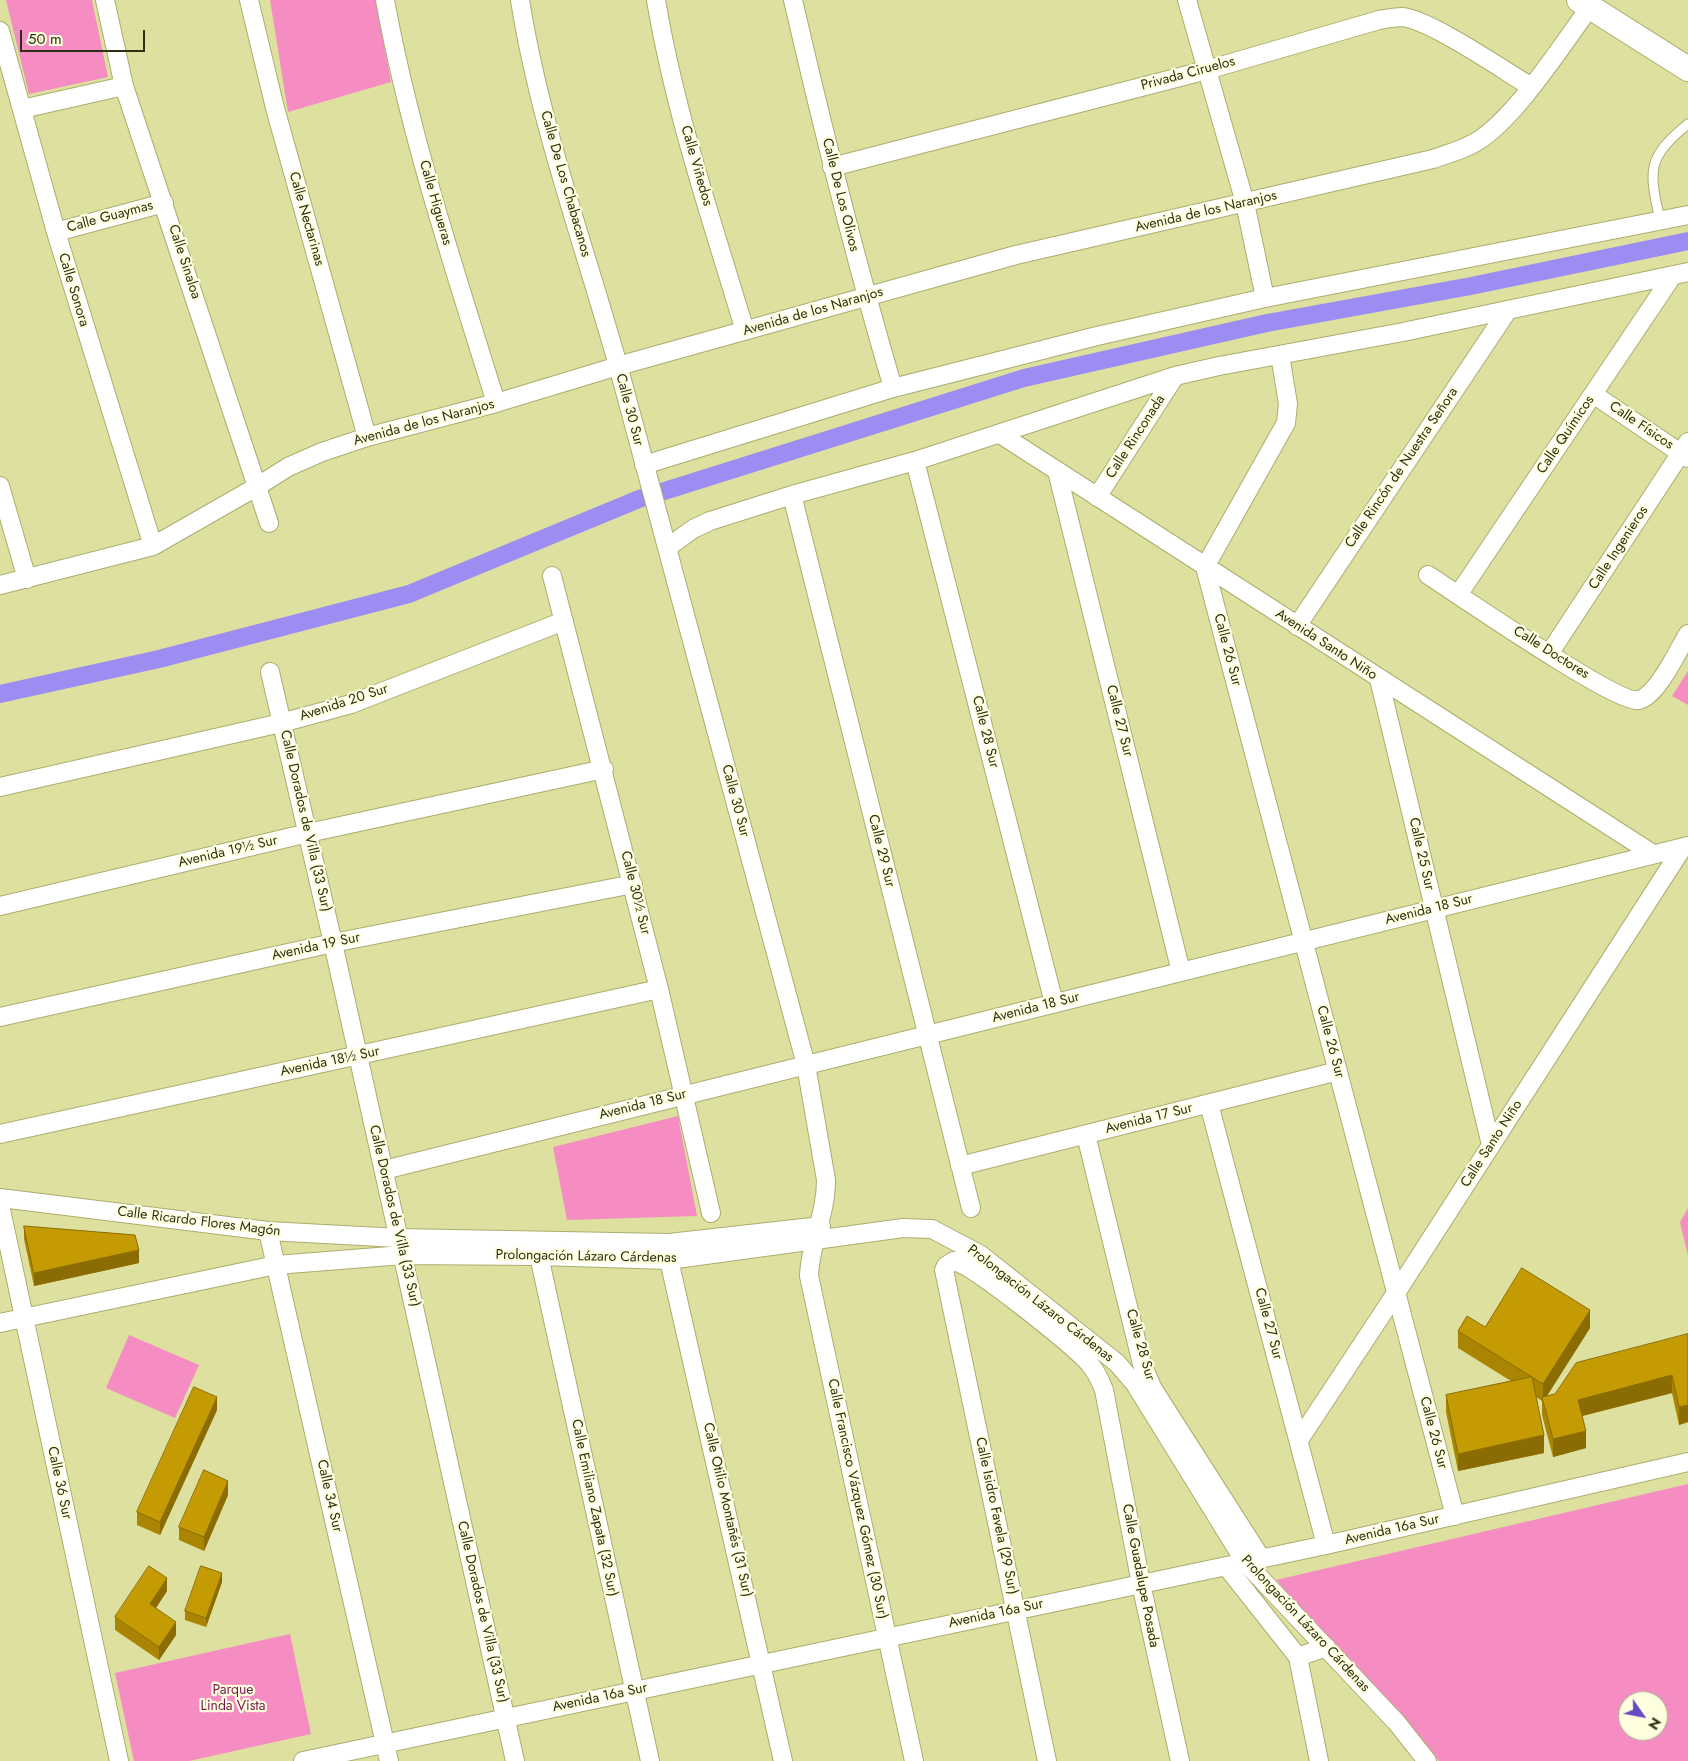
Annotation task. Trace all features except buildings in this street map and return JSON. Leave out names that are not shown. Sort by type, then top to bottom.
[{"type":"main road","points":[[1585,4],[1688,69]]},
{"type":"street","name":"Calle Sinaloa","points":[[105,0],[124,86],[269,523]]},
{"type":"street","name":"Calle Nectarinas","points":[[249,0],[275,108],[367,437]]},
{"type":"street","name":"Calle Higueras","points":[[385,0],[394,52],[428,182],[496,403]]},
{"type":"street","name":"Calle De Los Chabacanos","points":[[520,0],[525,33],[551,136],[618,366]]},
{"type":"street","name":"Calle Viñedos","points":[[656,0],[664,46],[684,126],[745,331]]},
{"type":"street","name":"Calle De Los Olivos","points":[[793,0],[832,167],[866,297],[893,388]]},
{"type":"street","points":[[1187,0],[1245,203],[1265,298]]},
{"type":"street","name":"Avenida de los Naranjos","points":[[0,586],[153,546],[288,467],[322,452],[367,437],[496,403],[618,366],[1016,255],[1433,159],[1456,152],[1476,142],[1498,126],[1530,86],[1585,4]]},
{"type":"street","name":"Privada Ciruelos","points":[[832,167],[1207,70],[1379,20],[1402,17],[1420,22],[1439,32],[1530,86]]},
{"type":"street","name":"Calle Sonora","points":[[0,31],[56,232],[153,546]]},
{"type":"street","points":[[22,109],[124,86]]},
{"type":"street","name":"Calle Guaymas","points":[[56,232],[164,203]]},
{"type":"street","points":[[646,473],[893,388],[1141,325],[1265,298],[1688,215]]},
{"type":"street","points":[[667,548],[693,529],[710,521],[792,495],[915,461],[1175,376],[1680,274]]},
{"type":"street","name":"Calle Químicos","points":[[1458,594],[1593,394],[1680,274]]},
{"type":"street","name":"Calle Rincón de Nuestra Señora","points":[[1297,626],[1508,310]]},
{"type":"street","points":[[1205,567],[1286,423],[1288,404],[1280,355]]},
{"type":"street","name":"Calle 30 Sur","points":[[618,366],[806,1065],[826,1180],[826,1198],[819,1232]]},
{"type":"street","name":"Calle Rinconada","points":[[1097,497],[1175,376]]},
{"type":"street","name":"Calle Físicos","points":[[1593,394],[1686,451]]},
{"type":"street","name":"Avenida Santo Niño","points":[[1000,434],[1654,854]]},
{"type":"street","name":"Calle Ingenieros","points":[[1549,654],[1686,451]]},
{"type":"street","name":"Calle 28 Sur","points":[[915,461],[1054,1003]]},
{"type":"street","name":"Calle 27 Sur","points":[[1057,471],[1182,972]]},
{"type":"street","points":[[0,486],[27,579]]},
{"type":"street","name":"Calle 29 Sur","points":[[792,495],[970,1208]]},
{"type":"street","name":"Calle 26 Sur","points":[[1205,567],[1455,1516]]},
{"type":"street","name":"Calle Doctores","points":[[1428,575],[1549,654],[1625,698],[1633,700],[1647,696],[1661,679],[1688,634]]},
{"type":"street","name":"Calle 30½ Sur","points":[[552,576],[660,989],[682,1095],[711,1213]]},
{"type":"street","name":"Avenida 20 Sur","points":[[0,787],[281,724],[351,704],[564,621]]},
{"type":"street","name":"Calle Dorados de Villa (33 Sur)","points":[[270,672],[333,943],[515,1761]]},
{"type":"street","name":"Calle 25 Sur","points":[[1379,679],[1491,1145]]},
{"type":"street","name":"Avenida 19½ Sur","points":[[0,906],[308,833],[604,769]]},
{"type":"street","name":"Avenida 18 Sur","points":[[384,1170],[1686,846]]},
{"type":"street","name":"Calle Santo Niño","points":[[1299,1440],[1686,846]]},
{"type":"street","name":"Avenida 19 Sur","points":[[0,1017],[333,943],[633,884]]},
{"type":"street","name":"Avenida 18½ Sur","points":[[0,1134],[660,989]]},
{"type":"street","name":"Avenida 17 Sur","points":[[960,1166],[1338,1071]]},
{"type":"street","name":"Calle 27 Sur","points":[[1209,1104],[1326,1545]]},
{"type":"street","name":"Calle 28 Sur","points":[[1086,1135],[1146,1372],[1153,1389],[1253,1560]]},
{"type":"street","name":"Calle Ricardo Flores Magón","points":[[0,1198],[401,1247]]},
{"type":"street","name":"Calle 36 Sur","points":[[0,1205],[2,1224],[119,1761]]},
{"type":"street","name":"Prolongación Lázaro Cárdenas","points":[[401,1247],[669,1243],[819,1232],[904,1228],[932,1229],[981,1255],[1117,1362],[1135,1384],[1253,1560],[1326,1647],[1397,1723],[1427,1761]]},
{"type":"street","name":"Calle 34 Sur","points":[[268,1231],[387,1752]]},
{"type":"street","name":"Prolongación Lázaro Cárdenas","points":[[401,1247],[539,1256],[669,1260],[819,1232]]},
{"type":"street","name":"Calle Francisco Vázquez Gómez (30 Sur)","points":[[819,1232],[809,1262],[809,1276],[914,1761]]},
{"type":"street","points":[[0,1323],[276,1265],[401,1247]]},
{"type":"street","name":"Calle Emiliano Zapata (32 Sur)","points":[[539,1256],[650,1761]]},
{"type":"street","name":"Calle Otilio Montañés (31 Sur)","points":[[669,1260],[762,1664],[782,1761]]},
{"type":"street","name":"Calle Guadalupe Posada","points":[[944,1270],[949,1263],[954,1261],[961,1262],[988,1281],[1088,1362],[1098,1374],[1104,1390],[1141,1584],[1180,1761]]},
{"type":"street","name":"Calle Isidro Favela (29 Sur)","points":[[944,1270],[1047,1761]]},
{"type":"street","name":"Avenida 16a Sur","points":[[303,1761],[387,1752],[506,1718],[1326,1545],[1688,1462]]},
{"type":"street","points":[[1226,1566],[1298,1657],[1319,1761]]},
{"type":"street","points":[[1298,1657],[1326,1647]]},
{"type":"lane","points":[[1660,220],[1651,181],[1654,165],[1661,151],[1672,137],[1688,124]]},
{"type":"green space","points":[[6,0],[92,0],[108,77],[29,94]]},
{"type":"green space","points":[[270,0],[376,0],[391,82],[288,112]]},
{"type":"green space","points":[[1688,671],[1688,705],[1672,696]]},
{"type":"green space","points":[[678,1116],[697,1216],[567,1220],[553,1147]]},
{"type":"green space","points":[[1688,1208],[1688,1256],[1680,1222]]},
{"type":"green space","points":[[129,1335],[199,1365],[175,1418],[106,1388]]},
{"type":"green space","points":[[1688,1484],[1688,1761],[1439,1761],[1276,1580]]},
{"type":"green space","name":"Parque Linda Vista","points":[[290,1634],[311,1734],[189,1761],[134,1761],[115,1673]]},
{"type":"waterway","points":[[0,694],[159,659],[409,594],[639,499],[1024,378],[1267,323],[1471,286],[1688,241]]}]
